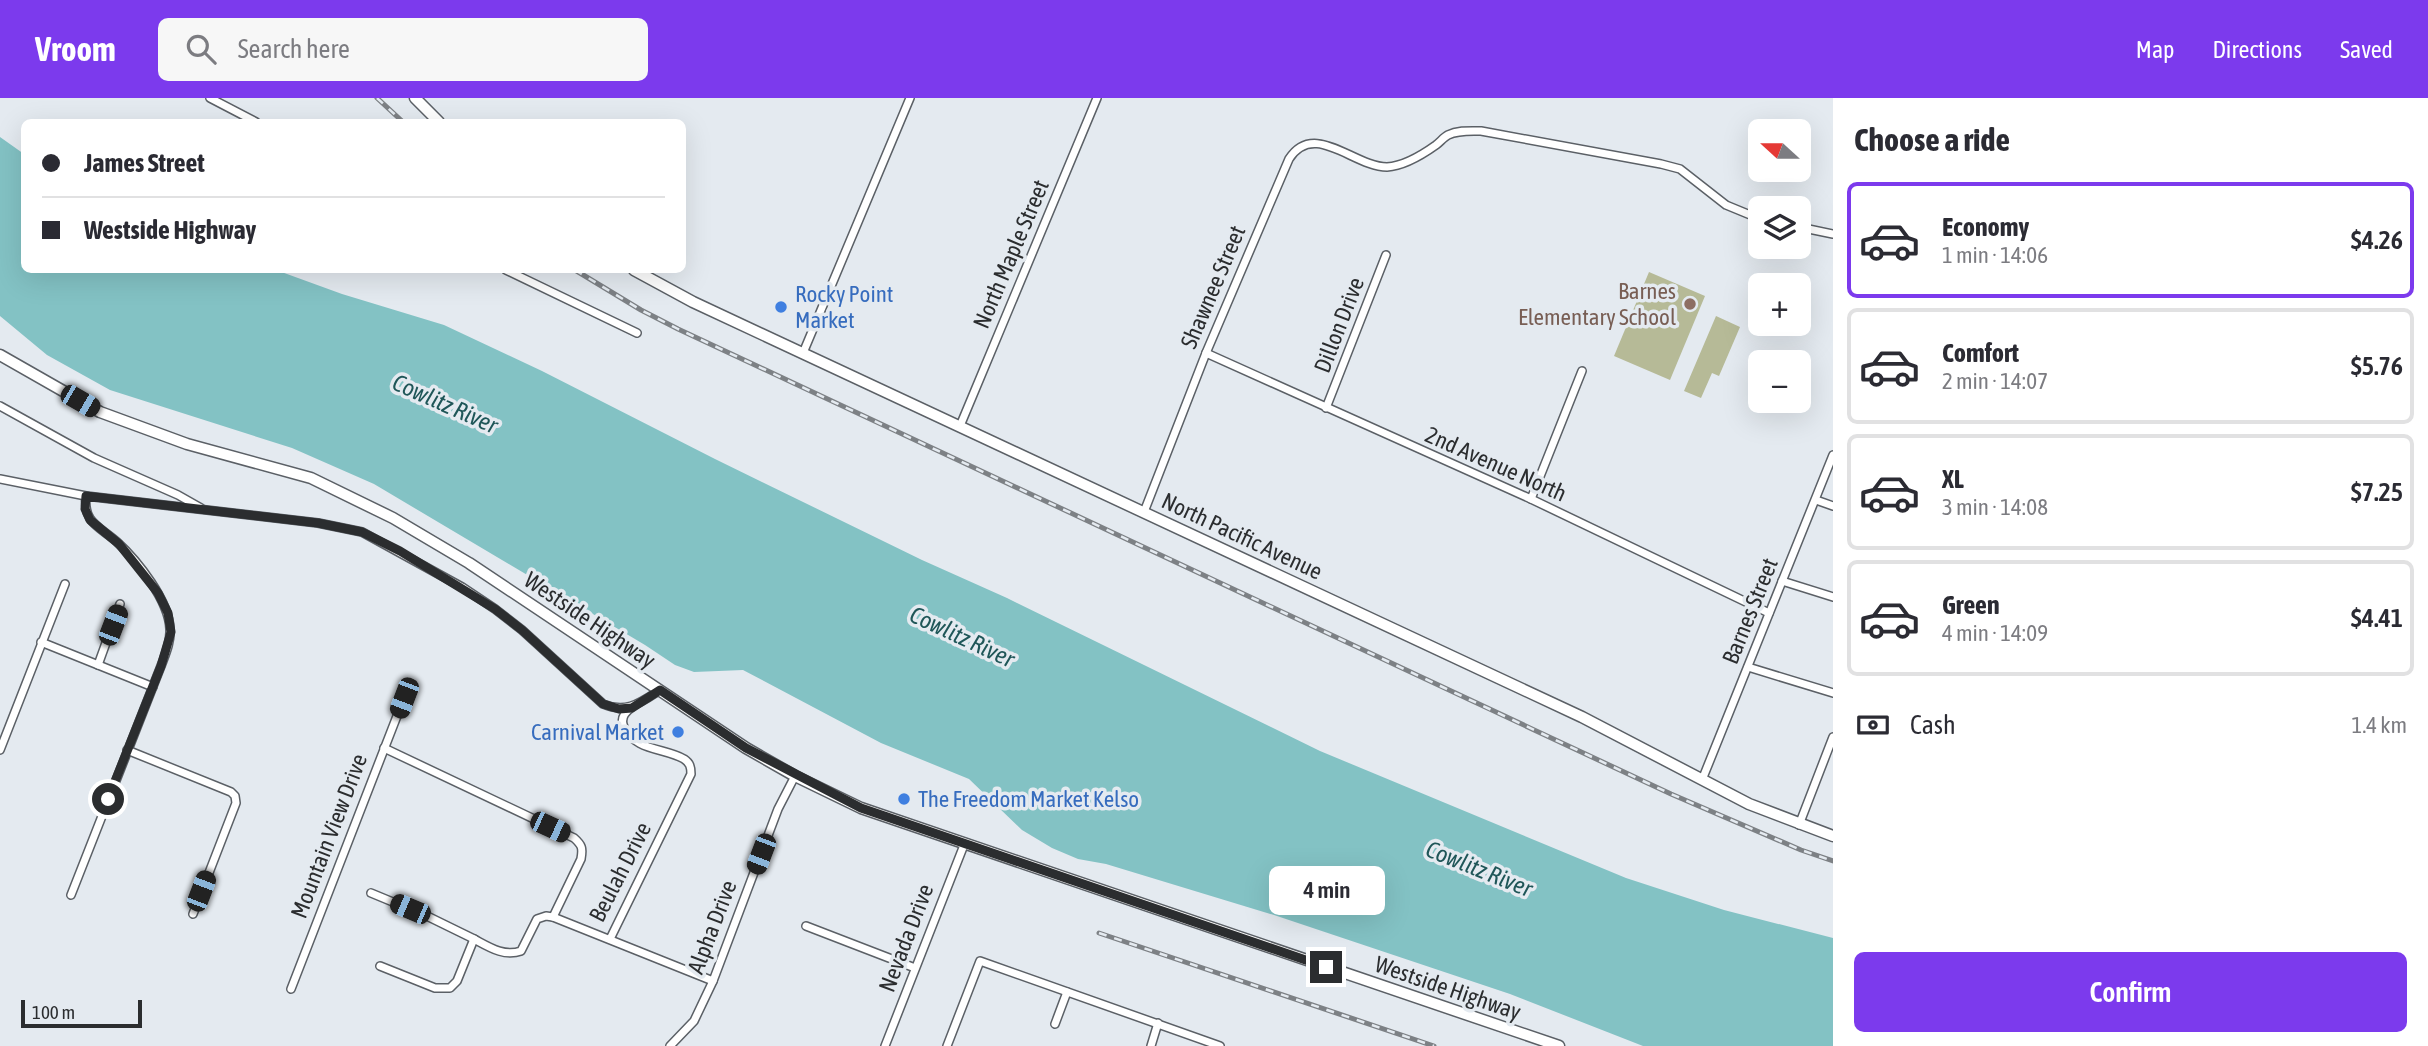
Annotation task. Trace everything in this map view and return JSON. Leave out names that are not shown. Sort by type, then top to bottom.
[{"type":"main road","points":[[415,98],[436,119]]},
{"type":"main road","name":"North Pacific Avenue","points":[[640,273],[693,302],[1581,718],[1749,804],[1833,836]]},
{"type":"main road","name":"Westside Highway","points":[[0,355],[100,412],[187,444],[312,478],[350,496],[469,562],[746,748],[861,808],[1559,1046]]},
{"type":"street","points":[[211,98],[250,119]]},
{"type":"street","points":[[803,353],[910,98]]},
{"type":"street","name":"North Maple Street","points":[[960,426],[1097,98]]},
{"type":"street","name":"Shawnee Street","points":[[1144,512],[1206,354],[1295,149],[1315,142],[1384,167],[1413,159],[1447,135],[1461,131],[1480,131],[1680,169],[1727,205],[1748,214]]},
{"type":"street","points":[[1811,229],[1833,233]]},
{"type":"street","name":"Dillon Drive","points":[[1326,408],[1386,255]]},
{"type":"street","points":[[512,273],[637,333]]},
{"type":"street","name":"2nd Avenue North","points":[[1206,354],[1531,499],[1769,613]]},
{"type":"street","points":[[1531,499],[1582,371]]},
{"type":"street","points":[[0,406],[94,458],[178,495],[205,510]]},
{"type":"street","name":"Barnes Street","points":[[1702,780],[1833,456]]},
{"type":"street","points":[[0,479],[86,496],[345,526],[371,536],[462,587],[495,609],[598,701],[611,708],[632,708],[660,690]]},
{"type":"street","points":[[71,895],[153,687],[171,632],[168,613],[158,593],[119,544],[90,520],[85,509],[86,496]]},
{"type":"street","points":[[1816,500],[1833,506]]},
{"type":"street","points":[[1782,581],[1833,597]]},
{"type":"street","points":[[0,750],[65,584]]},
{"type":"street","points":[[98,665],[120,604]]},
{"type":"street","points":[[41,642],[153,687]]},
{"type":"street","points":[[1748,667],[1833,693]]},
{"type":"street","name":"Mountain View Drive","points":[[291,989],[404,698]]},
{"type":"street","name":"Beulah Drive","points":[[474,939],[499,951],[513,954],[521,951],[537,919],[546,916],[611,939],[691,774],[691,766],[686,761],[632,738],[625,729],[623,720],[632,708]]},
{"type":"street","points":[[1799,825],[1833,737]]},
{"type":"street","points":[[384,748],[574,838],[581,844],[581,859],[553,917]]},
{"type":"street","points":[[127,750],[231,792],[235,796],[236,803],[193,914]]},
{"type":"street","name":"Alpha Drive","points":[[670,1046],[694,1021],[713,981],[778,809],[795,775]]},
{"type":"street","name":"Nevada Drive","points":[[885,1046],[964,845]]},
{"type":"street","points":[[371,893],[474,939],[457,981],[444,990],[380,966]]},
{"type":"street","points":[[806,926],[915,968]]},
{"type":"street","points":[[611,939],[713,981]]},
{"type":"street","points":[[947,1046],[979,961],[1220,1046]]},
{"type":"street","points":[[1055,1024],[1067,992]]},
{"type":"street","points":[[1151,1046],[1158,1023]]},
{"type":"green space","points":[[1649,272],[1705,296],[1670,380],[1614,356]]},
{"type":"green space","points":[[1716,316],[1740,327],[1719,376],[1712,373],[1701,398],[1684,391]]},
{"type":"water","name":"Cowlitz River","points":[[0,137],[21,152],[21,273],[284,273],[444,325],[922,560],[1007,598],[1320,751],[1626,878],[1724,910],[1833,938],[1833,1046],[1643,1046],[1510,994],[1274,915],[1106,864],[1078,859],[1052,848],[1022,830],[969,779],[881,743],[743,670],[694,672],[675,665],[374,484],[292,448],[110,390],[47,355],[0,316]]},
{"type":"railway","points":[[377,98],[400,119]]},
{"type":"railway","points":[[580,273],[678,329],[1671,794],[1833,861]]},
{"type":"railway","points":[[1099,933],[1434,1046]]},
{"type":"place","name":"Barnes Elementary School","points":[[1690,304]]},
{"type":"place","name":"Rocky Point Market","points":[[781,307]]},
{"type":"place","name":"Carnival Market","points":[[678,732]]},
{"type":"place","name":"The Freedom Market Kelso","points":[[904,799]]},
{"type":"route","points":[[108,799],[161,666],[171,632],[168,613],[158,593],[119,544],[90,520],[85,509],[86,496],[345,526],[362,532],[381,540],[495,609],[547,652],[593,697],[611,708],[632,708],[660,690],[746,748],[861,808],[1326,967]]}]
